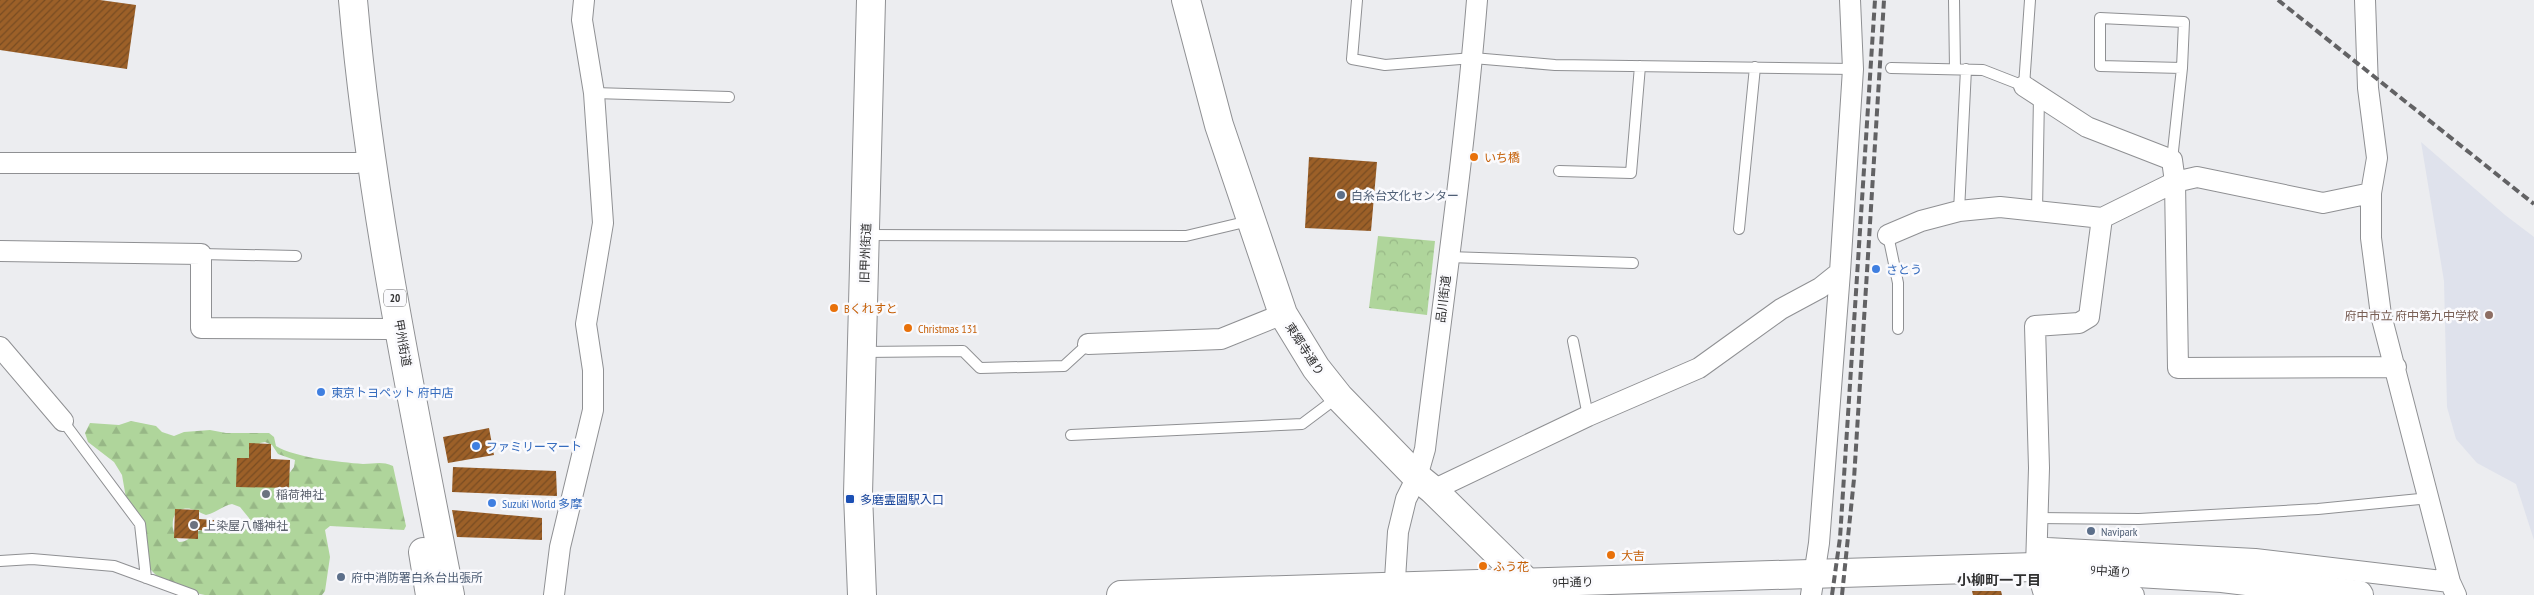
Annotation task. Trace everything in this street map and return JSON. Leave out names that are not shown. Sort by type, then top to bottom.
[{"type":"main road","name":"甲州街道","points":[[336,0],[340,50],[357,163],[430,595]]},
{"type":"main road","name":"甲州街道","points":[[352,0],[359,74],[371,161],[450,595]]},
{"type":"main road","name":"旧甲州街道","points":[[862,595],[858,494],[871,0]]},
{"type":"main road","name":"東郷寺通り","points":[[1186,0],[1219,126],[1283,314],[1316,368],[1338,397],[1534,590]]},
{"type":"main road","name":"9中通り","points":[[1121,595],[1534,590],[1812,584],[1862,572],[2036,567],[2222,578],[2359,595]]},
{"type":"street","points":[[554,595],[560,547],[593,410],[594,370],[586,324],[603,223],[594,93],[582,20],[584,0]]},
{"type":"street","name":"品川街道","points":[[1394,591],[1398,532],[1406,499],[1425,484],[1425,449],[1448,257],[1458,198],[1465,118],[1473,58],[1477,0]]},
{"type":"street","points":[[1812,584],[1819,543],[1840,272],[1853,69],[1850,0]]},
{"type":"street","points":[[2036,567],[2047,548],[2255,559],[2453,588],[2381,315],[2371,238],[2371,193],[2377,158],[2368,88],[2365,0]]},
{"type":"street","points":[[2031,91],[2087,126],[2172,160],[2175,182],[2178,368],[2396,367]]},
{"type":"street","points":[[0,163],[357,163]]},
{"type":"street","points":[[1888,235],[1921,221],[1960,211],[2000,206],[2102,218],[2175,182],[2197,177],[2323,203],[2371,193]]},
{"type":"street","points":[[2102,218],[2089,317],[2079,323],[2035,326],[2039,468],[2036,567],[2043,591],[2134,595]]},
{"type":"street","points":[[0,251],[202,254],[201,328],[386,329]]},
{"type":"street","points":[[1425,484],[1699,368],[1780,309],[1820,288],[1840,272]]},
{"type":"street","points":[[1088,344],[1220,339],[1283,314]]},
{"type":"street","points":[[4,358],[63,421]]},
{"type":"lane","points":[[1357,0],[1352,59],[1385,65],[1473,58],[1555,65],[1853,69]]},
{"type":"lane","points":[[1954,0],[1961,69],[1960,211]]},
{"type":"lane","points":[[2030,0],[2031,91],[2037,211]]},
{"type":"lane","points":[[2172,160],[2182,68],[2184,22],[2100,18],[2100,66],[2182,68]]},
{"type":"lane","points":[[1559,171],[1631,173],[1640,66]]},
{"type":"lane","points":[[1739,228],[1755,67]]},
{"type":"lane","points":[[1891,68],[1983,70],[2031,91]]},
{"type":"lane","points":[[594,93],[729,97]]},
{"type":"lane","points":[[866,235],[1186,236],[1250,220]]},
{"type":"lane","points":[[1888,235],[1898,282],[1898,329]]},
{"type":"lane","points":[[202,254],[296,256]]},
{"type":"lane","points":[[1448,257],[1633,263]]},
{"type":"lane","points":[[1573,341],[1588,416]]},
{"type":"lane","points":[[862,352],[963,351],[980,368],[1064,366],[1088,344]]},
{"type":"lane","points":[[1071,435],[1302,424],[1338,397]]},
{"type":"lane","points":[[63,421],[140,524],[146,578]]},
{"type":"lane","points":[[2036,518],[2139,519],[2318,509],[2430,498]]},
{"type":"lane","points":[[0,561],[32,559],[114,566],[194,595]]},
{"type":"shaded area","name":"府中市立 府中第九中学校","points":[[2421,142],[2505,215],[2534,237],[2534,540],[2516,484],[2477,463],[2456,439],[2447,407],[2444,281]]},
{"type":"green space","points":[[1378,236],[1435,241],[1427,315],[1369,308]]},
{"type":"green space","points":[[131,421],[156,426],[162,432],[174,436],[184,432],[210,430],[226,433],[269,433],[274,437],[276,446],[295,454],[342,462],[389,464],[393,466],[406,526],[404,530],[330,526],[325,530],[330,557],[325,591],[322,595],[205,595],[186,591],[157,576],[147,566],[137,523],[126,498],[122,475],[114,462],[88,442],[85,433],[90,423],[119,425]],"holes":[[[265,442],[272,445],[278,454],[295,460],[294,467],[285,479],[258,447],[260,443]],[[232,504],[240,507],[249,518],[248,527],[239,531],[223,528],[206,528],[184,541],[179,542],[176,538],[173,529],[173,518],[178,511],[189,509],[206,515]]]},
{"type":"building","points":[[0,0],[100,0],[136,5],[127,69],[0,50]]},
{"type":"building","name":"白糸台文化センター","points":[[1309,157],[1377,162],[1371,231],[1305,228]]},
{"type":"building","points":[[489,428],[494,455],[448,463],[443,437]]},
{"type":"building","points":[[249,443],[271,444],[271,459],[290,460],[289,488],[236,487],[237,458],[249,458]]},
{"type":"building","points":[[453,467],[556,471],[557,496],[452,492]]},
{"type":"building","name":"上染屋八幡神社","points":[[175,509],[199,510],[199,519],[214,520],[214,531],[198,530],[198,539],[174,538]]},
{"type":"building","points":[[452,510],[542,518],[542,540],[457,537]]},
{"type":"building","points":[[1972,591],[2001,591],[2002,595],[1973,595]]},
{"type":"railway","points":[[1832,595],[1840,538],[1875,0]]},
{"type":"railway","points":[[1842,595],[1854,479],[1884,0]]},
{"type":"railway","points":[[2278,0],[2534,204]]},
{"type":"place","name":"いち橋","points":[[1474,157]]},
{"type":"place","name":"白糸台文化センター","points":[[1341,195]]},
{"type":"place","name":"さとう","points":[[1876,269]]},
{"type":"place","name":"Bくれすと","points":[[834,308]]},
{"type":"place","name":"府中市立 府中第九中学校","points":[[2489,315]]},
{"type":"place","name":"Christmas 131","points":[[908,328]]},
{"type":"place","name":"東京トヨペット 府中店","points":[[321,392]]},
{"type":"place","name":"ファミリーマート","points":[[476,446]]},
{"type":"place","name":"稲荷神社","points":[[266,494]]},
{"type":"place","name":"多磨霊園駅入口","points":[[850,499]]},
{"type":"place","name":"Suzuki World 多摩","points":[[492,503]]},
{"type":"place","name":"上染屋八幡神社","points":[[194,525]]},
{"type":"place","name":"Navipark","points":[[2091,531]]},
{"type":"place","name":"大吉","points":[[1611,555]]},
{"type":"place","name":"ふう花","points":[[1483,566]]},
{"type":"place","name":"府中消防署白糸台出張所","points":[[341,577]]},
{"type":"district","name":"小柳町一丁目","points":[[1999,580]]}]
